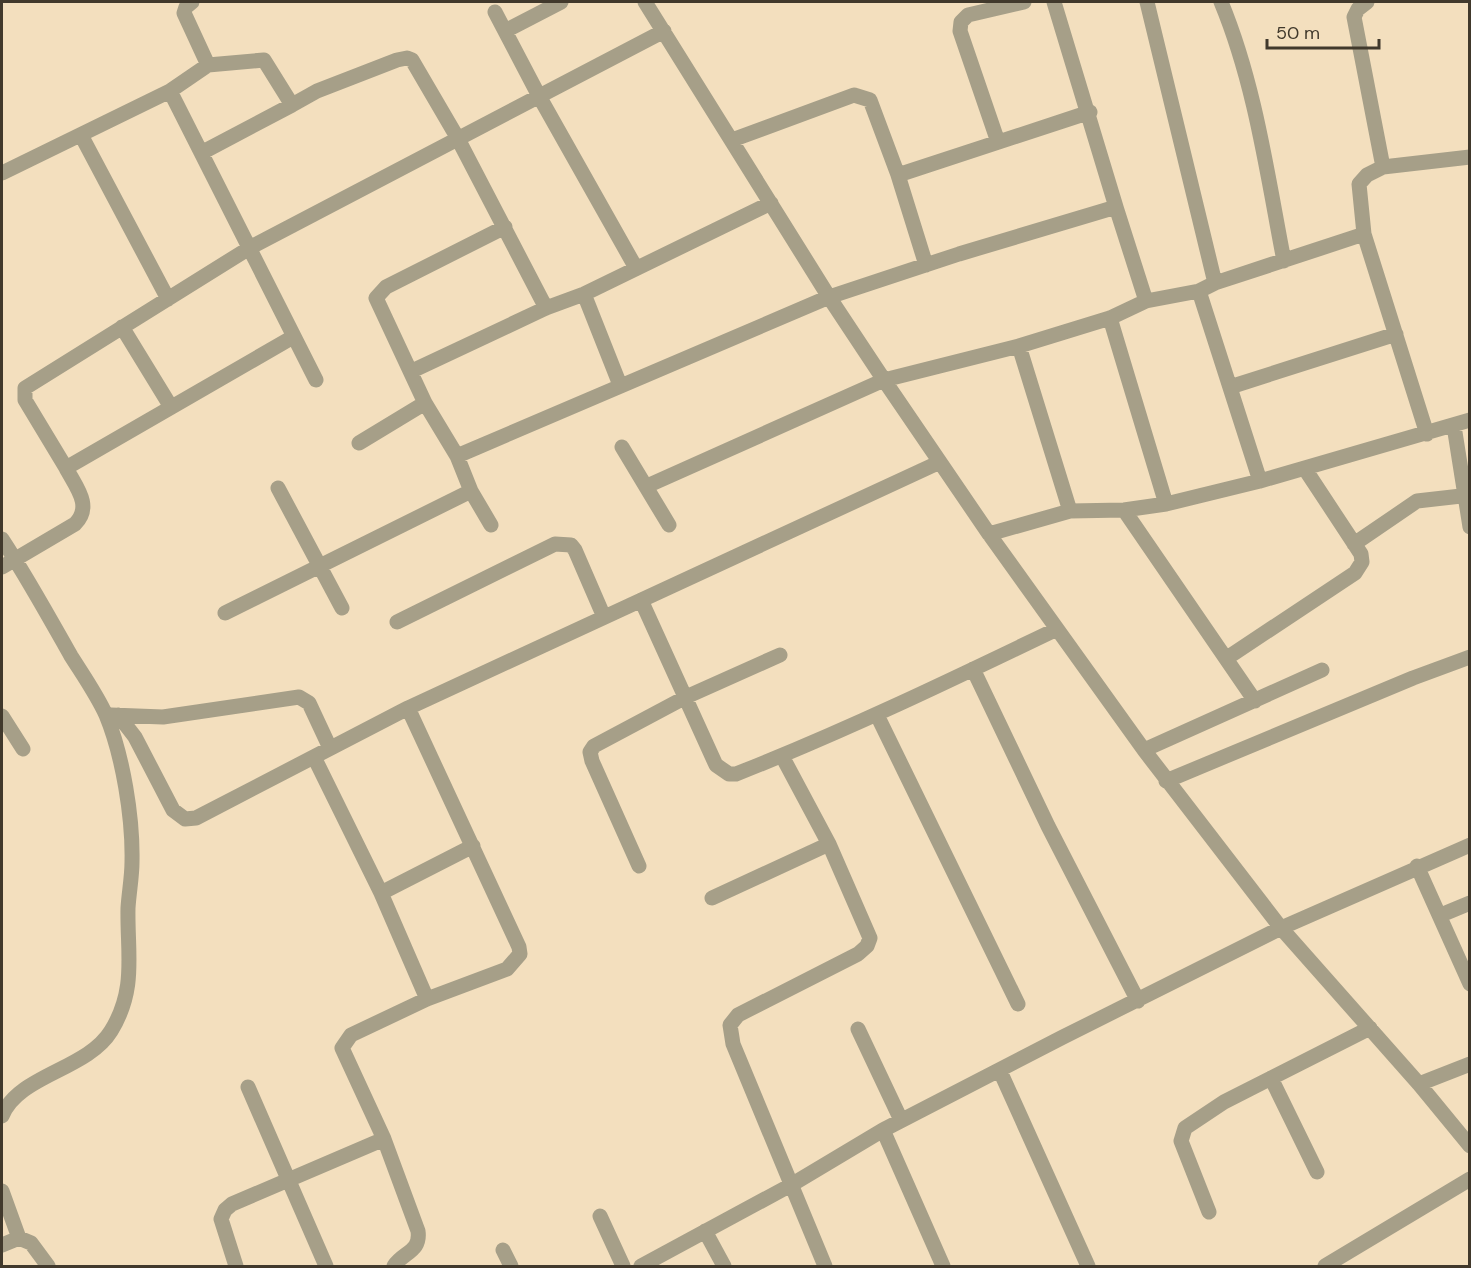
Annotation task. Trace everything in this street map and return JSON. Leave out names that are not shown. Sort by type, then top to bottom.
[{"type":"street","points":[[192,2],[186,7],[184,13],[208,65]]},
{"type":"street","points":[[505,32],[561,2]]},
{"type":"street","points":[[645,2],[828,297],[989,534],[1166,781],[1281,928],[1419,1084],[1470,1146]]},
{"type":"street","points":[[999,142],[960,31],[961,22],[968,15],[994,5],[1024,2]]},
{"type":"street","points":[[1054,2],[1090,112],[1116,207],[1146,301]]},
{"type":"street","points":[[1147,2],[1215,283]]},
{"type":"street","points":[[1221,2],[1238,42],[1251,92],[1284,261]]},
{"type":"street","points":[[1367,2],[1358,9],[1354,17],[1383,167]]},
{"type":"street","points":[[495,12],[539,96],[636,268]]},
{"type":"street","points":[[8,563],[75,524],[83,516],[84,503],[25,400],[26,388],[251,247],[664,30]]},
{"type":"street","points":[[203,152],[317,91],[407,58],[416,65],[457,137],[546,308]]},
{"type":"street","points":[[2,173],[170,91],[208,65],[264,60],[292,105]]},
{"type":"street","points":[[170,91],[251,247],[316,380]]},
{"type":"street","points":[[732,140],[854,95],[863,97],[873,105],[926,265]]},
{"type":"street","points":[[898,175],[1090,112]]},
{"type":"street","points":[[81,135],[168,299]]},
{"type":"street","points":[[1427,434],[1364,234],[1359,184],[1367,175],[1383,167],[1470,157]]},
{"type":"street","points":[[412,371],[546,308],[584,294],[771,203]]},
{"type":"street","points":[[457,456],[828,297],[1116,207]]},
{"type":"street","points":[[491,525],[471,491],[457,456],[425,403],[376,298],[379,293],[505,227]]},
{"type":"street","points":[[647,486],[884,380],[1019,346],[1110,318],[1146,301],[1199,291],[1215,283],[1364,234]]},
{"type":"street","points":[[1199,291],[1260,482]]},
{"type":"street","points":[[584,294],[620,385]]},
{"type":"street","points":[[1110,318],[1166,504]]},
{"type":"street","points":[[122,327],[171,407]]},
{"type":"street","points":[[1230,387],[1396,334]]},
{"type":"street","points":[[66,468],[293,337]]},
{"type":"street","points":[[1019,346],[1070,511]]},
{"type":"street","points":[[359,443],[425,403]]},
{"type":"street","points":[[989,534],[1070,511],[1124,510],[1166,504],[1260,482],[1470,420]]},
{"type":"street","points":[[1454,426],[1467,496],[1470,527]]},
{"type":"street","points":[[622,447],[669,525]]},
{"type":"street","points":[[2,539],[8,563],[112,715],[135,737],[173,810],[185,819],[196,818],[408,708],[940,462]]},
{"type":"street","points":[[1227,658],[1355,573],[1362,562],[1354,544],[1305,469]]},
{"type":"street","points":[[278,488],[318,567],[342,608]]},
{"type":"street","points":[[225,613],[471,491]]},
{"type":"street","points":[[1354,544],[1417,501],[1467,496]]},
{"type":"street","points":[[1124,510],[1255,701]]},
{"type":"street","points":[[397,622],[555,544],[564,543],[575,550],[604,617]]},
{"type":"street","points":[[641,600],[716,765],[729,774],[736,774],[782,756],[878,715],[1057,629]]},
{"type":"street","points":[[639,866],[590,752],[600,741],[686,697],[780,655]]},
{"type":"street","points":[[1166,781],[1413,678],[1470,657]]},
{"type":"street","points":[[973,669],[1048,826],[1138,1001]]},
{"type":"street","points":[[1144,750],[1322,670]]},
{"type":"street","points":[[112,715],[163,717],[299,697],[309,703],[330,748]]},
{"type":"street","points":[[394,1266],[413,1251],[420,1241],[384,1139],[342,1048],[351,1035],[427,999],[507,969],[520,954],[519,947],[408,708]]},
{"type":"street","points":[[2,1116],[5,1108],[25,1089],[83,1058],[109,1034],[120,1016],[130,978],[128,908],[132,861],[130,823],[112,715]]},
{"type":"street","points":[[878,715],[1018,1004]]},
{"type":"street","points":[[2,716],[23,749]]},
{"type":"street","points":[[782,756],[829,844],[868,928],[870,938],[867,946],[858,954],[738,1014],[730,1025],[733,1044],[825,1266]]},
{"type":"street","points":[[314,757],[381,893],[427,999]]},
{"type":"street","points":[[712,898],[829,844]]},
{"type":"street","points":[[641,1266],[791,1185],[901,1120],[1281,928],[1417,866],[1470,845]]},
{"type":"street","points":[[381,893],[473,846]]},
{"type":"street","points":[[1417,866],[1441,915],[1470,984]]},
{"type":"street","points":[[1441,915],[1470,903]]},
{"type":"street","points":[[1209,1212],[1181,1141],[1185,1128],[1224,1102],[1370,1028]]},
{"type":"street","points":[[858,1029],[901,1120]]},
{"type":"street","points":[[1419,1084],[1470,1064]]},
{"type":"street","points":[[1000,1071],[1088,1266]]},
{"type":"street","points":[[1271,1078],[1317,1172]]},
{"type":"street","points":[[248,1087],[326,1266]]},
{"type":"street","points":[[883,1130],[943,1266]]},
{"type":"street","points":[[236,1266],[221,1219],[225,1210],[232,1204],[384,1139]]},
{"type":"street","points":[[1325,1266],[1470,1179]]},
{"type":"street","points":[[2,1191],[19,1238]]},
{"type":"street","points":[[600,1216],[623,1266]]},
{"type":"street","points":[[705,1231],[724,1266]]},
{"type":"street","points":[[2,1245],[19,1238],[31,1243],[48,1266]]},
{"type":"street","points":[[503,1250],[511,1266]]}]
